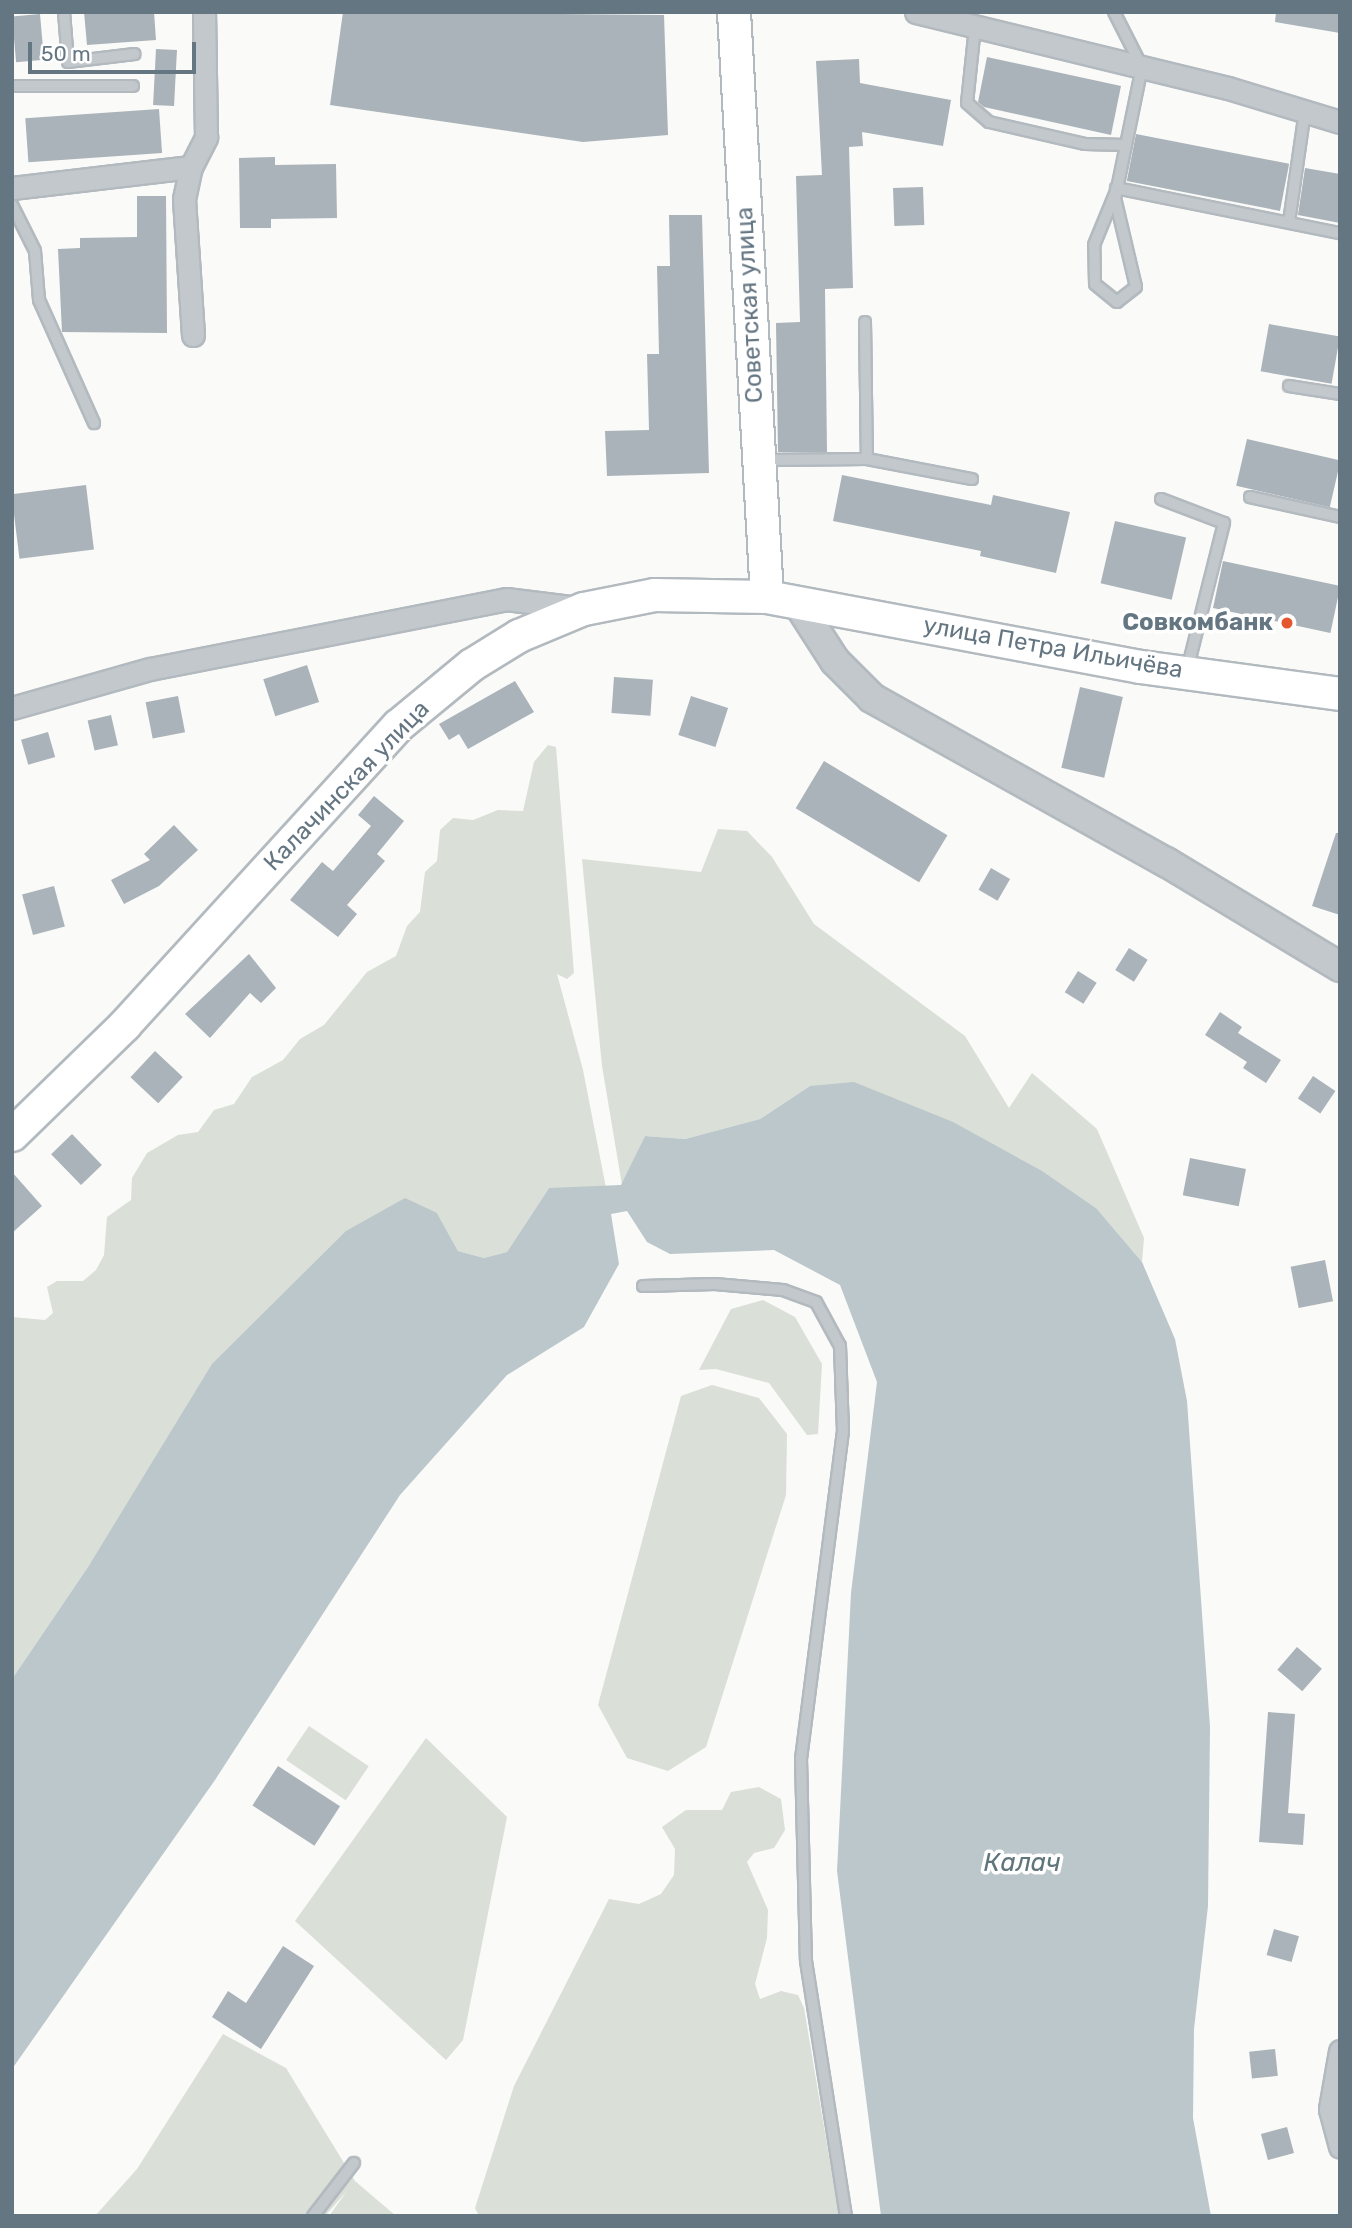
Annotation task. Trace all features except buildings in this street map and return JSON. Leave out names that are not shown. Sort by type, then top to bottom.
[{"type":"main road","name":"Советская улица","points":[[734,12],[759,460],[782,600]]},
{"type":"main road","name":"Калачинская улица","points":[[12,1135],[125,1025],[398,726],[472,665],[519,636],[584,609],[654,595],[782,600]]},
{"type":"main road","name":"улица Петра Ильичёва","points":[[782,600],[1186,673],[1340,695]]},
{"type":"street","points":[[193,335],[184,199],[191,167],[206,137],[204,12]]},
{"type":"street","points":[[916,12],[1142,67],[1340,122]]},
{"type":"street","points":[[12,188],[191,167]]},
{"type":"street","points":[[12,708],[150,669],[506,599],[584,609]]},
{"type":"street","points":[[782,600],[835,661],[872,698],[1166,862],[1340,967]]},
{"type":"street","points":[[1340,2050],[1329,2109],[1340,2147]]},
{"type":"lane","points":[[64,12],[68,62],[135,54]]},
{"type":"lane","points":[[1114,12],[1142,67],[1116,188],[1094,245],[1095,284],[1117,302],[1136,287],[1116,188]]},
{"type":"lane","points":[[975,27],[967,103],[989,122],[1085,145],[1126,145]]},
{"type":"lane","points":[[12,86],[133,86]]},
{"type":"lane","points":[[1289,222],[1305,111]]},
{"type":"lane","points":[[1116,188],[1340,233]]},
{"type":"lane","points":[[12,205],[35,251],[39,300],[94,423]]},
{"type":"lane","points":[[865,322],[867,459]]},
{"type":"lane","points":[[1289,386],[1340,394]]},
{"type":"lane","points":[[759,460],[867,459],[972,479]]},
{"type":"lane","points":[[1250,497],[1340,517]]},
{"type":"lane","points":[[1161,499],[1224,523],[1186,673]]},
{"type":"lane","points":[[643,1286],[715,1284],[783,1290],[816,1302],[840,1346],[843,1432],[801,1759],[806,1961],[846,2216]]},
{"type":"lane","points":[[313,2216],[354,2164]]},
{"type":"shaded area","points":[[548,745],[556,747],[574,973],[567,979],[557,974],[583,1070],[606,1188],[549,1188],[507,1252],[484,1258],[458,1251],[437,1213],[90,1564],[12,1679],[12,1317],[45,1320],[53,1313],[47,1287],[57,1281],[83,1281],[96,1270],[104,1255],[107,1217],[131,1200],[132,1178],[147,1153],[178,1135],[198,1132],[214,1110],[234,1104],[252,1077],[283,1060],[300,1039],[324,1025],[367,972],[396,956],[407,926],[420,912],[425,872],[437,861],[440,830],[453,818],[473,820],[498,810],[523,811],[534,762]]},
{"type":"shaded area","points":[[718,829],[747,831],[772,857],[814,924],[965,1036],[1009,1108],[1032,1073],[1097,1129],[1144,1238],[1142,1262],[1097,1209],[810,1086],[760,1119],[685,1139],[645,1136],[622,1185],[602,1066],[582,859],[701,872]]},
{"type":"shaded area","points":[[763,1300],[795,1317],[822,1364],[818,1434],[807,1435],[769,1383],[716,1369],[699,1370],[731,1309]]},
{"type":"shaded area","points":[[712,1385],[759,1398],[787,1434],[786,1495],[706,1747],[668,1771],[627,1758],[598,1705],[681,1396]]},
{"type":"shaded area","points":[[309,1726],[369,1766],[346,1800],[286,1760]]},
{"type":"shaded area","points":[[426,1738],[507,1817],[463,2040],[446,2060],[295,1921]]},
{"type":"shaded area","points":[[759,1787],[781,1799],[785,1830],[774,1848],[754,1853],[747,1862],[768,1910],[767,1938],[755,1984],[760,1999],[781,1991],[798,1995],[804,2008],[839,2216],[479,2216],[475,2208],[514,2086],[609,1899],[639,1904],[661,1894],[674,1875],[675,1849],[662,1827],[686,1810],[722,1810],[731,1792]]},
{"type":"shaded area","points":[[223,2034],[286,2068],[355,2181],[396,2216],[329,2216],[347,2191],[325,2216],[95,2216],[137,2169]]},
{"type":"water","name":"Калач","points":[[854,1082],[953,1122],[1042,1171],[1097,1209],[1142,1262],[1175,1339],[1187,1401],[1210,1727],[1208,1906],[1194,2029],[1193,2118],[1211,2216],[881,2216],[837,1871],[851,1593],[877,1382],[840,1285],[774,1250],[670,1254],[647,1242],[627,1211],[611,1214],[619,1264],[584,1327],[507,1375],[400,1495],[215,1780],[12,2069],[12,1679],[90,1564],[212,1364],[346,1231],[405,1198],[437,1213],[458,1251],[484,1258],[507,1252],[549,1188],[621,1185],[645,1136],[685,1139],[760,1119],[810,1086]]},
{"type":"place","name":"Совкомбанк","points":[[1287,623]]}]
